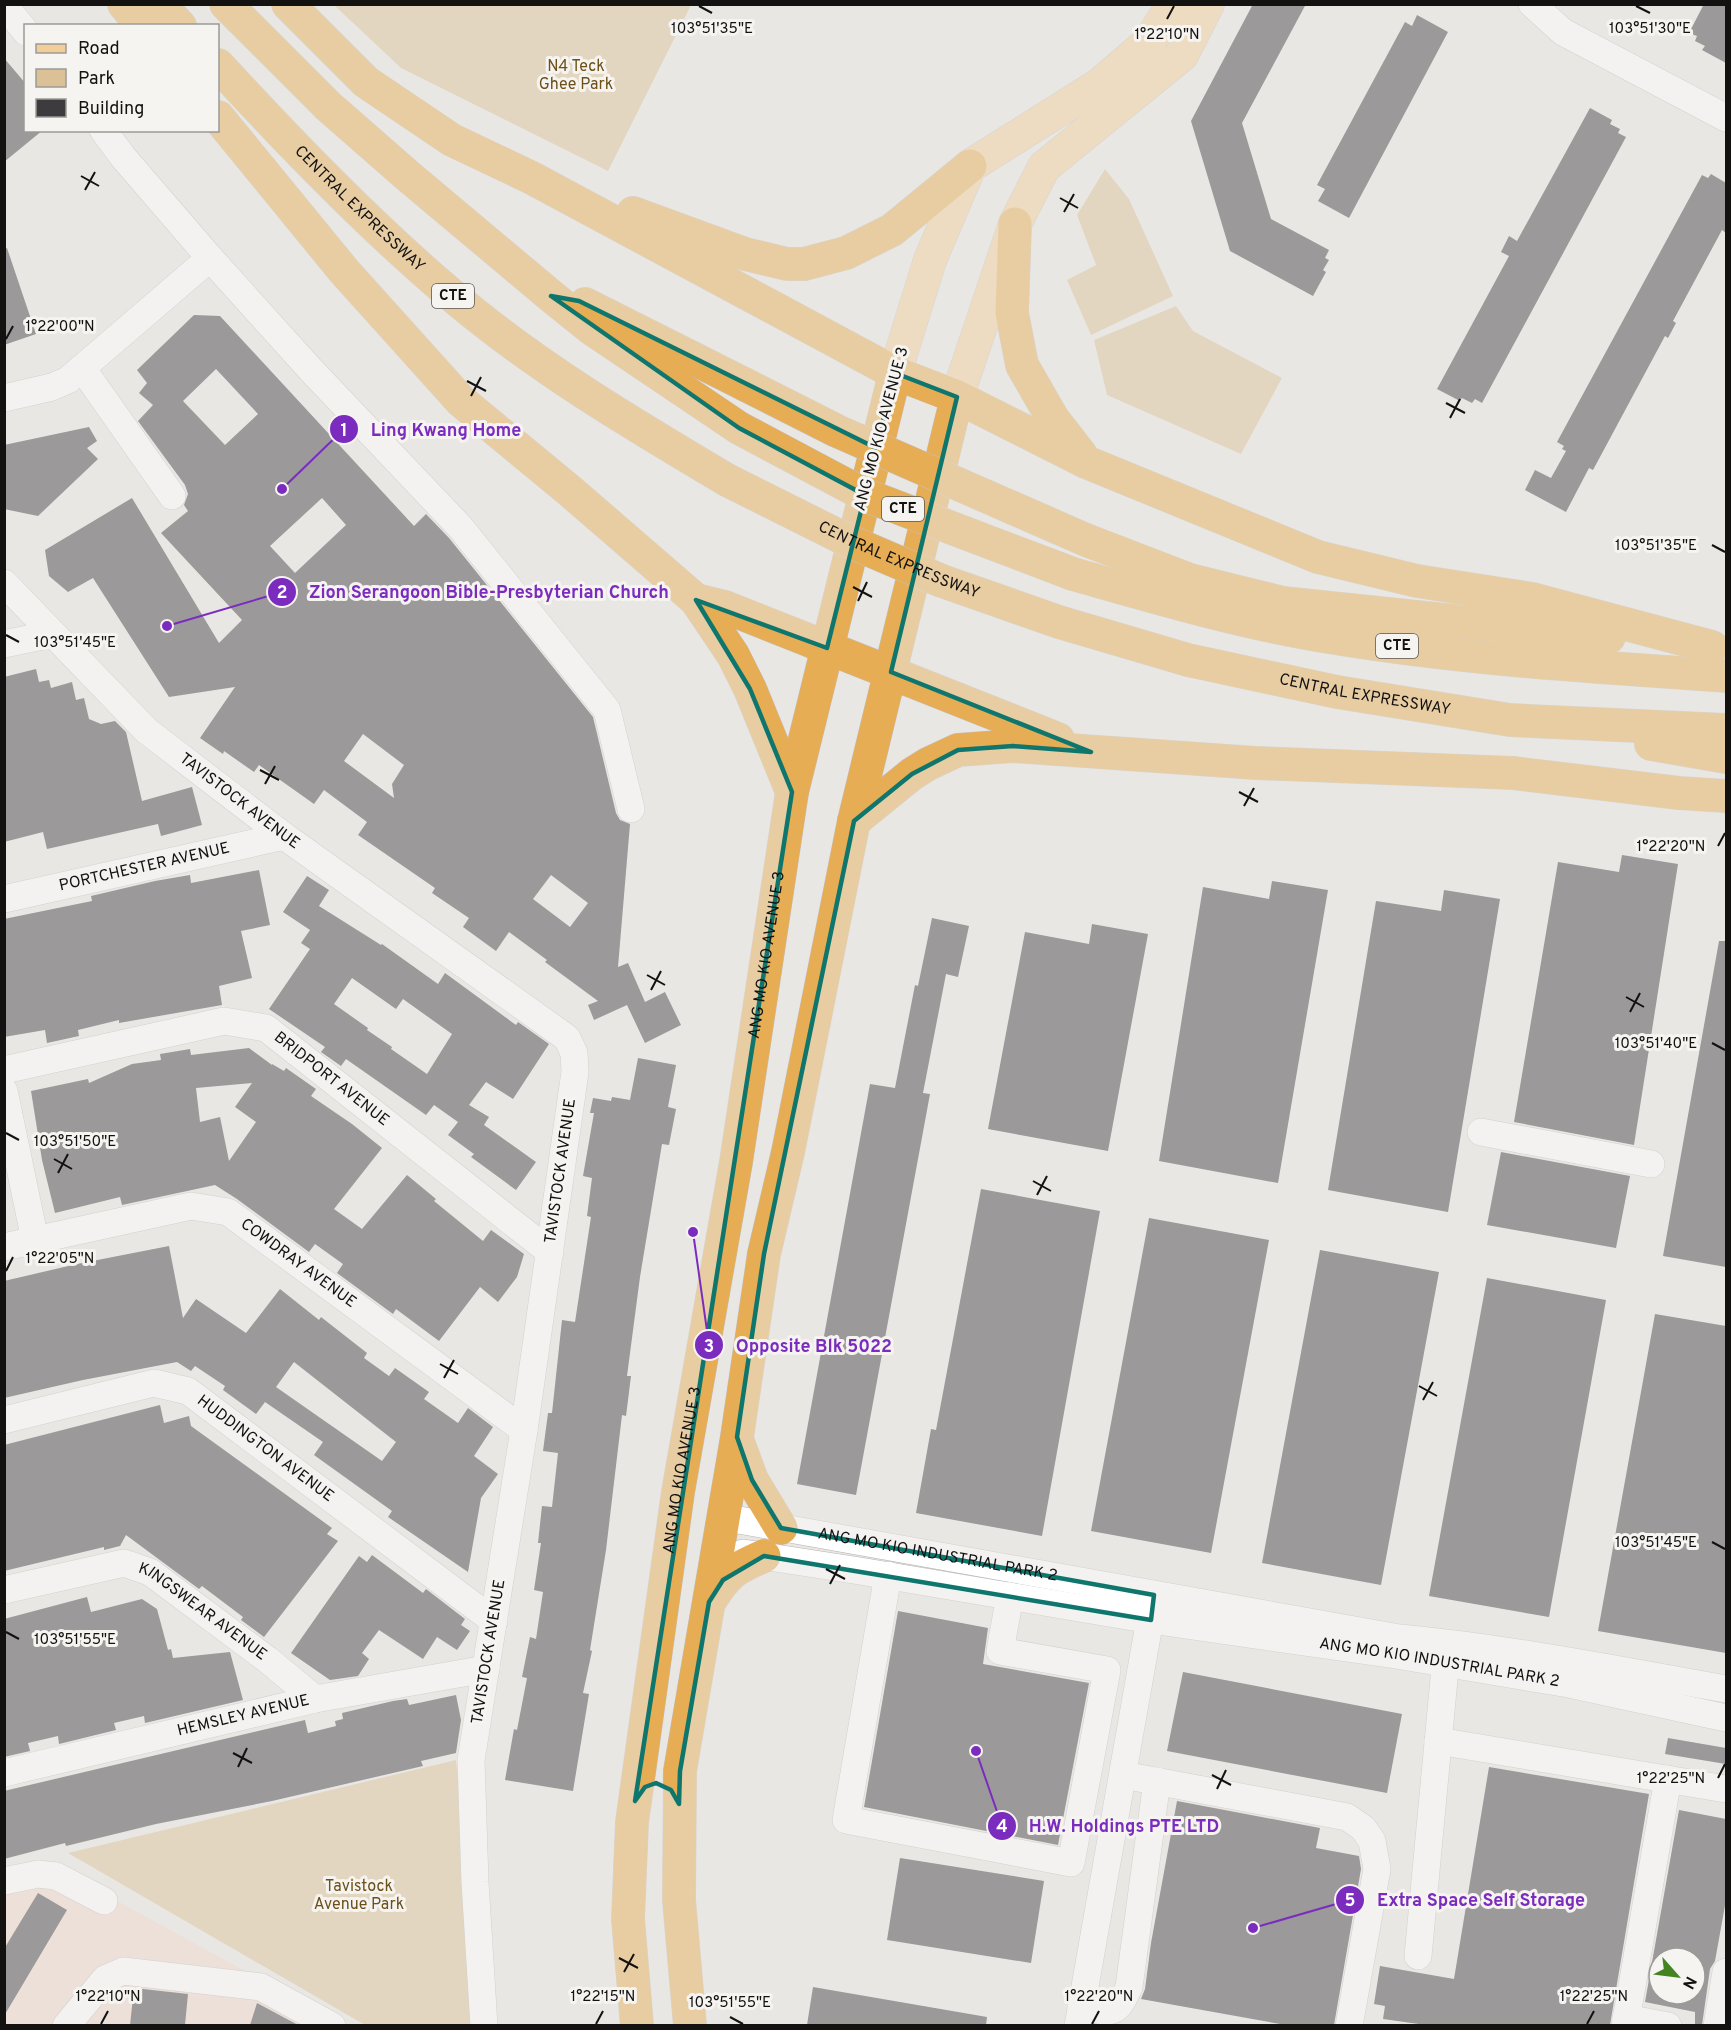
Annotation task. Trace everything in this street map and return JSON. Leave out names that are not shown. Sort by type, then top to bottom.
[{"type":"highway","points":[[124,4],[140,24]]},
{"type":"highway","points":[[159,4],[178,24]]},
{"type":"highway","name":"CTE","points":[[226,4],[328,106],[408,176],[592,329],[739,428],[866,495],[1073,574],[1203,611],[1328,637],[1520,662],[1726,676]]},
{"type":"highway","points":[[288,4],[366,82],[452,140],[532,178],[895,373],[957,397],[1086,462],[1318,557],[1417,581],[1532,599],[1719,648]]},
{"type":"highway","name":"CENTRAL EXPRESSWAY","points":[[219,66],[279,131],[364,215],[449,293],[537,361],[627,420],[728,480],[851,542],[942,581],[1059,622],[1188,660],[1337,692],[1510,720],[1726,730]]},
{"type":"highway","points":[[219,118],[344,272],[462,401],[696,600],[733,655],[750,689],[792,792]]},
{"type":"highway","points":[[532,178],[745,254],[787,264],[804,264],[846,254],[884,234],[911,215],[970,166]]},
{"type":"highway","points":[[1015,224],[1012,313],[1022,365],[1053,420],[1086,462]]},
{"type":"highway","points":[[551,296],[579,301],[837,431],[1086,540],[1190,580],[1283,603],[1719,648]]},
{"type":"highway","name":"ANG MO KIO AVENUE 3","points":[[637,2025],[628,1919],[632,1822],[678,1492],[736,1162],[792,792],[895,373]]},
{"type":"highway","points":[[690,2025],[679,1900],[680,1771],[737,1437],[764,1254],[788,1152],[854,821],[957,397]]},
{"type":"highway","points":[[696,600],[724,607],[1090,752]]},
{"type":"highway","points":[[1510,720],[1726,757]]},
{"type":"highway","points":[[854,821],[912,774],[958,750],[1013,746],[1256,763],[1514,773],[1679,793],[1726,796]]},
{"type":"highway","points":[[737,1437],[752,1480],[781,1528]]},
{"type":"highway","points":[[709,1602],[723,1580],[742,1566],[764,1556]]},
{"type":"highway","points":[[635,1801],[645,1787],[656,1783],[670,1790],[679,1804]]},
{"type":"main road","points":[[970,166],[1099,85],[1149,42],[1173,4]]},
{"type":"main road","points":[[957,397],[1015,224],[1044,167],[1182,55],[1208,4]]},
{"type":"main road","name":"ANG MO KIO AVENUE 3","points":[[895,373],[930,260],[970,166]]},
{"type":"street","points":[[4,4],[24,29]]},
{"type":"street","points":[[1532,4],[1563,32],[1726,118]]},
{"type":"street","points":[[104,132],[123,157],[210,258],[311,370],[460,528],[607,710],[631,809]]},
{"type":"street","points":[[4,398],[52,387],[68,380],[210,258]]},
{"type":"street","points":[[82,368],[172,496]]},
{"type":"street","name":"TAVISTOCK AVENUE","points":[[4,583],[147,731],[284,836],[567,1038],[574,1053],[575,1072],[550,1252],[471,1760],[475,1882],[484,2025]]},
{"type":"street","points":[[4,645],[52,634]]},
{"type":"street","name":"PORTCHESTER AVENUE","points":[[4,899],[284,836]]},
{"type":"street","name":"BRIDPORT AVENUE","points":[[4,1070],[224,1021],[266,1028],[550,1252]]},
{"type":"street","points":[[4,1091],[35,1240]]},
{"type":"street","points":[[1481,1132],[1651,1164]]},
{"type":"street","name":"COWDRAY AVENUE","points":[[4,1247],[191,1206],[228,1212],[524,1430]]},
{"type":"street","name":"HUDDINGTON AVENUE","points":[[4,1420],[154,1383],[188,1391],[494,1621]]},
{"type":"street","name":"ANG MO KIO INDUSTRIAL PARK 2","points":[[722,1517],[1152,1607],[1561,1671],[1726,1689]]},
{"type":"street","name":"ANG MO KIO INDUSTRIAL PARK 2","points":[[718,1549],[1010,1596],[1152,1607]]},
{"type":"street","name":"KINGSWEAR AVENUE","points":[[4,1590],[124,1563],[150,1572],[268,1660],[315,1699]]},
{"type":"street","points":[[888,1575],[846,1820],[1071,1863],[1107,1670],[1000,1651],[1010,1596]]},
{"type":"street","points":[[1152,1607],[1084,2020],[1115,2010],[1121,2004],[1128,1987],[1158,1781]]},
{"type":"street","points":[[1418,1956],[1446,1654]]},
{"type":"street","name":"HEMSLEY AVENUE","points":[[4,1773],[315,1699],[486,1670]]},
{"type":"street","name":"ANG MO KIO INDUSTRIAL PARK 2","points":[[1561,1671],[1726,1718]]},
{"type":"street","points":[[1438,1741],[1726,1789]]},
{"type":"street","points":[[1123,1774],[1347,1817],[1363,1828],[1372,1841],[1377,1869],[1350,2025]]},
{"type":"street","points":[[1668,1779],[1626,2022],[1668,2025]]},
{"type":"street","points":[[4,1881],[38,1874],[56,1876],[104,1901]]},
{"type":"street","points":[[66,2025],[105,1979],[123,1971],[261,1987],[332,2025]]},
{"type":"street","points":[[1717,2025],[1726,1972]]},
{"type":"highlighted area","points":[[551,296],[579,301],[876,448],[895,373],[957,397],[891,672],[1091,752],[1013,746],[958,750],[912,774],[854,821],[764,1254],[737,1437],[752,1480],[781,1528],[1154,1595],[1151,1620],[764,1556],[723,1580],[709,1602],[680,1771],[679,1804],[671,1790],[656,1783],[645,1787],[635,1801],[792,792],[750,689],[696,600],[827,648],[865,495],[739,428]]},
{"type":"shaded area","points":[[61,1870],[344,2025],[5,2025],[4,1882]]},
{"type":"green space","name":"N4 Teck Ghee Park","points":[[334,5],[691,5],[608,171],[401,68]]},
{"type":"green space","points":[[1105,169],[1129,199],[1173,296],[1091,335],[1067,280],[1096,265],[1077,215]]},
{"type":"green space","points":[[1176,306],[1193,331],[1282,378],[1241,454],[1107,395],[1094,340]]},
{"type":"green space","name":"Tavistock Avenue Park","points":[[456,1760],[466,1850],[477,2025],[365,2025],[68,1853]]},
{"type":"building","points":[[1253,4],[1306,4],[1242,123],[1271,219],[1329,250],[1325,258],[1329,260],[1323,270],[1326,272],[1313,296],[1230,251],[1191,121]]},
{"type":"building","points":[[1704,4],[1726,4],[1726,63],[1702,50],[1705,46],[1695,41],[1697,36],[1689,33]]},
{"type":"building","points":[[1417,15],[1448,32],[1349,218],[1318,201],[1325,189],[1317,185],[1405,22],[1412,26]]},
{"type":"building","points":[[4,58],[24,82],[24,132],[41,132],[4,162]]},
{"type":"building","points":[[1590,108],[1612,120],[1610,124],[1620,129],[1618,133],[1626,137],[1482,403],[1475,399],[1472,403],[1462,398],[1460,401],[1437,389],[1509,256],[1501,252],[1509,236],[1517,241]]},
{"type":"building","points":[[1711,174],[1726,183],[1726,233],[1722,230],[1673,321],[1676,323],[1668,338],[1665,336],[1593,470],[1589,468],[1566,512],[1525,490],[1535,470],[1551,478],[1566,451],[1562,449],[1564,446],[1557,442],[1702,175],[1708,178]]},
{"type":"building","points":[[7,248],[36,334],[4,345],[4,249]]},
{"type":"building","points":[[194,315],[220,316],[414,526],[426,514],[449,538],[593,717],[616,813],[620,820],[630,824],[618,967],[628,963],[645,1002],[665,992],[681,1025],[645,1043],[627,1005],[594,1020],[588,1005],[598,1001],[509,932],[496,951],[463,927],[469,918],[432,893],[435,888],[358,835],[367,822],[324,790],[314,804],[259,765],[254,772],[200,738],[235,687],[169,697],[93,578],[68,592],[49,576],[45,550],[132,498],[219,643],[242,620],[161,533],[188,511],[184,505],[188,494],[185,485],[138,421],[153,405],[139,393],[147,383],[137,370]],"holes":[[[216,369],[258,414],[225,445],[183,401]],[[322,498],[346,525],[295,573],[270,546]],[[363,734],[404,765],[392,784],[394,798],[344,761]],[[551,875],[588,903],[570,927],[533,899]]]},
{"type":"building","points":[[89,427],[97,441],[87,448],[98,459],[38,516],[4,509],[4,445]]},
{"type":"building","points":[[36,669],[39,682],[49,680],[51,688],[72,682],[76,700],[84,698],[89,719],[101,724],[115,721],[126,732],[142,801],[192,787],[202,825],[161,836],[158,824],[47,849],[43,832],[4,842],[4,677]]},
{"type":"building","points":[[1622,855],[1678,864],[1634,1145],[1514,1122],[1558,862],[1619,872]]},
{"type":"building","points":[[259,870],[270,925],[241,931],[252,978],[219,986],[222,1005],[119,1023],[119,1020],[78,1030],[79,1036],[47,1043],[45,1030],[4,1037],[4,919],[92,901],[91,896],[155,881],[190,875],[191,883]]},
{"type":"building","points":[[307,876],[329,890],[319,906],[382,944],[438,984],[445,973],[516,1025],[518,1022],[549,1044],[513,1099],[486,1082],[469,1105],[489,1117],[484,1125],[536,1162],[516,1190],[471,1157],[474,1154],[448,1135],[458,1122],[434,1105],[426,1115],[346,1059],[341,1066],[321,1052],[325,1047],[269,1009],[310,949],[301,943],[310,930],[283,912]],"holes":[[[352,978],[396,1009],[403,999],[452,1034],[427,1074],[334,1004]]]},
{"type":"building","points":[[1272,881],[1328,890],[1278,1183],[1159,1161],[1203,887],[1269,899]]},
{"type":"building","points":[[1444,890],[1500,899],[1448,1212],[1328,1190],[1376,901],[1441,911]]},
{"type":"building","points":[[932,918],[969,926],[958,977],[946,974],[923,1093],[930,1094],[856,1495],[797,1484],[870,1084],[895,1088],[915,985],[918,986]]},
{"type":"building","points":[[1092,924],[1148,934],[1108,1151],[988,1129],[1025,932],[1089,944]]},
{"type":"building","points":[[1719,941],[1726,941],[1726,1267],[1663,1256]]},
{"type":"building","points":[[249,1048],[272,1065],[284,1071],[286,1068],[316,1089],[311,1096],[382,1148],[334,1209],[362,1229],[407,1175],[436,1199],[434,1201],[483,1241],[491,1230],[524,1254],[517,1277],[498,1302],[480,1287],[439,1341],[396,1309],[393,1314],[337,1273],[343,1264],[315,1244],[309,1252],[215,1185],[122,1205],[120,1197],[55,1213],[42,1160],[31,1091],[88,1079],[89,1083],[132,1064],[161,1060],[160,1054],[190,1049],[191,1055]],"holes":[[[252,1083],[235,1107],[256,1122],[229,1161],[220,1117],[200,1122],[196,1088]]]},
{"type":"building","points":[[638,1058],[676,1065],[668,1107],[676,1109],[669,1145],[662,1144],[640,1277],[627,1376],[631,1376],[626,1416],[622,1415],[606,1550],[590,1650],[592,1651],[583,1693],[589,1694],[573,1791],[505,1780],[514,1729],[517,1730],[527,1678],[522,1677],[530,1637],[536,1639],[543,1592],[534,1590],[541,1543],[538,1543],[542,1506],[552,1507],[558,1453],[543,1451],[548,1413],[552,1413],[562,1320],[575,1322],[591,1217],[587,1216],[592,1178],[583,1176],[594,1113],[590,1113],[593,1098],[611,1101],[612,1097],[630,1100]]},
{"type":"building","points":[[1501,1152],[1630,1176],[1616,1248],[1487,1225]]},
{"type":"building","points":[[981,1189],[1100,1211],[1042,1536],[916,1513],[931,1429],[936,1430]]},
{"type":"building","points":[[1149,1218],[1269,1240],[1211,1553],[1091,1531]]},
{"type":"building","points":[[169,1246],[183,1318],[196,1299],[246,1333],[280,1289],[319,1320],[321,1317],[367,1353],[364,1358],[389,1376],[395,1368],[429,1392],[424,1399],[458,1423],[468,1408],[493,1427],[474,1456],[498,1474],[481,1498],[468,1572],[388,1517],[392,1511],[314,1455],[323,1442],[265,1402],[256,1414],[223,1390],[225,1386],[195,1366],[191,1371],[177,1362],[4,1398],[4,1281]],"holes":[[[294,1362],[396,1442],[382,1461],[276,1387]]]},
{"type":"building","points":[[1320,1250],[1439,1272],[1381,1585],[1262,1563]]},
{"type":"building","points":[[1487,1278],[1606,1300],[1549,1617],[1429,1596]]},
{"type":"building","points":[[1655,1314],[1726,1326],[1726,1653],[1598,1631]]},
{"type":"building","points":[[160,1405],[164,1423],[189,1416],[191,1426],[332,1528],[327,1534],[338,1541],[264,1637],[241,1620],[243,1617],[202,1586],[199,1589],[126,1535],[120,1546],[104,1550],[104,1547],[4,1571],[4,1445]]},
{"type":"building","points":[[372,1555],[423,1593],[426,1589],[465,1619],[461,1625],[470,1631],[457,1650],[437,1637],[423,1659],[379,1630],[362,1653],[369,1659],[358,1676],[330,1680],[291,1653],[359,1556],[367,1562]]},
{"type":"building","points":[[87,1597],[91,1612],[142,1599],[157,1609],[168,1650],[171,1649],[173,1658],[230,1652],[243,1700],[145,1723],[144,1716],[114,1723],[116,1730],[59,1744],[58,1736],[28,1743],[30,1751],[4,1757],[4,1619]]},
{"type":"building","points":[[898,1611],[988,1628],[983,1664],[1089,1683],[1058,1845],[864,1807]]},
{"type":"building","points":[[1183,1672],[1402,1714],[1387,1793],[1167,1751]]},
{"type":"building","points":[[456,1695],[461,1720],[456,1753],[421,1761],[423,1766],[66,1846],[65,1843],[4,1859],[4,1791],[305,1720],[308,1733],[336,1726],[335,1721],[343,1719],[342,1713],[393,1701],[407,1699],[409,1705]]},
{"type":"building","points":[[1668,1738],[1726,1748],[1726,1764],[1665,1754]]},
{"type":"building","points":[[1489,1767],[1649,1794],[1610,2025],[1426,2025],[1383,2019],[1385,2006],[1374,2004],[1380,1966],[1454,1979]]},
{"type":"building","points":[[1177,1801],[1320,1828],[1316,1848],[1359,1856],[1361,1869],[1334,2025],[1286,2025],[1141,1999],[1145,1989],[1151,1943]]},
{"type":"building","points":[[1679,1810],[1726,1819],[1726,1900],[1715,1961],[1710,1969],[1707,1990],[1707,1946],[1655,1946]]},
{"type":"building","points":[[900,1858],[1044,1881],[1031,1963],[887,1940]]},
{"type":"building","points":[[38,1893],[67,1910],[4,2016],[4,1949]]},
{"type":"building","points":[[813,1987],[987,2017],[986,2025],[807,2025]]},
{"type":"building","points":[[134,1988],[188,1994],[185,2025],[130,2025]]},
{"type":"building","points":[[257,2003],[298,2025],[250,2025]]},
{"type":"building","points":[[1665,2006],[1705,2006],[1702,2025],[1695,2025],[1695,2012]]},
{"type":"place","name":"Ling Kwang Home","points":[[282,489]]},
{"type":"place","name":"Zion Serangoon Bible-Presbyterian Church","points":[[167,626]]},
{"type":"place","name":"Opposite Blk 5022","points":[[693,1232]]},
{"type":"place","name":"H.W. Holdings PTE LTD","points":[[976,1751]]},
{"type":"place","name":"Extra Space Self Storage","points":[[1253,1928]]}]
